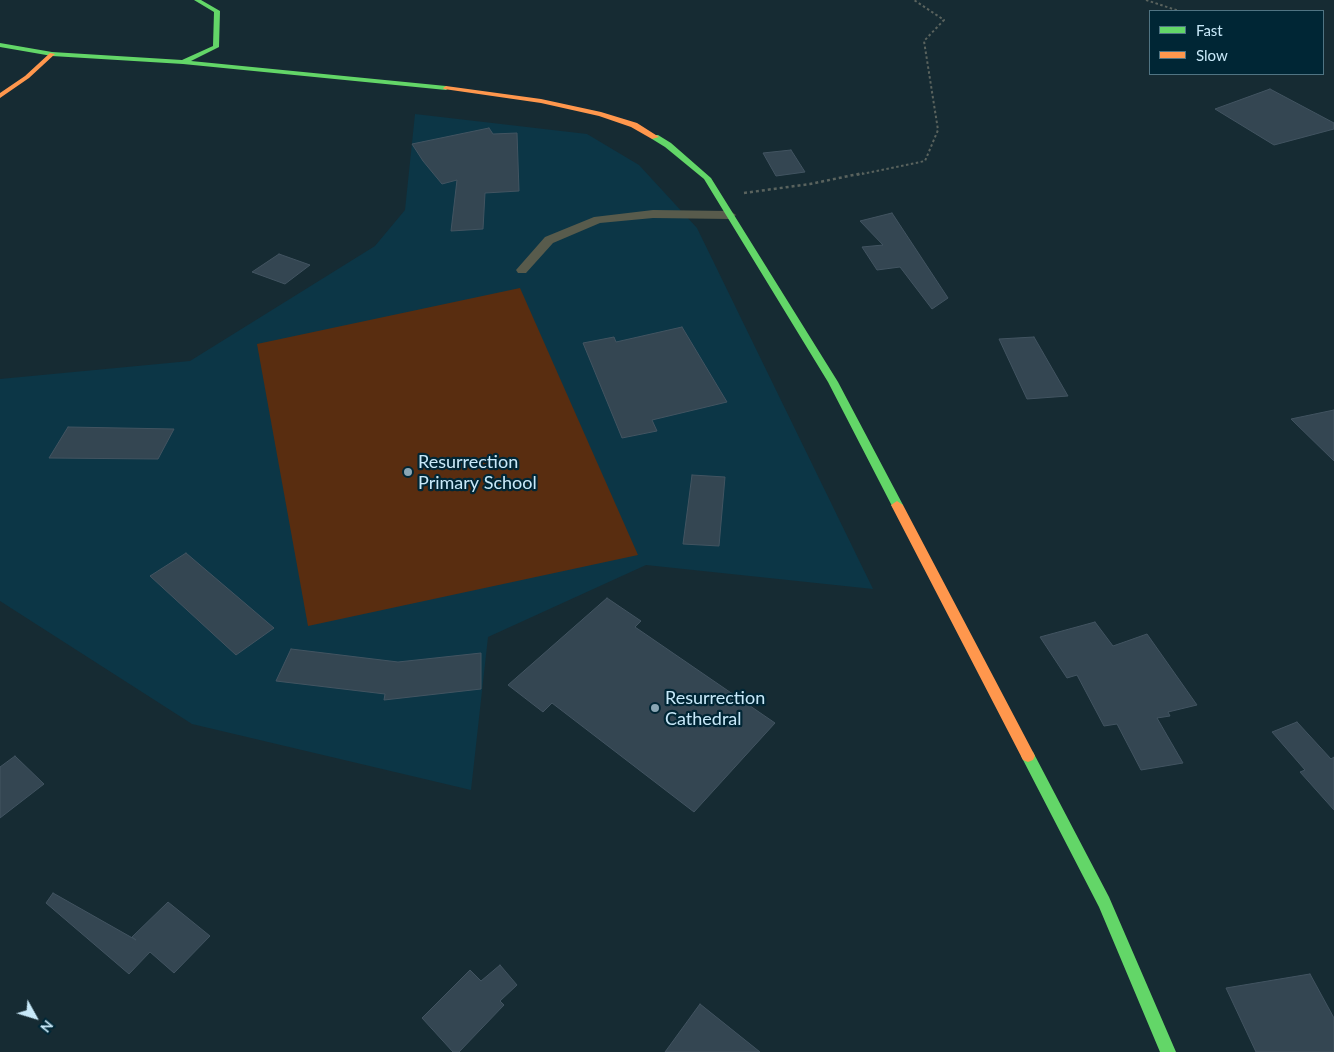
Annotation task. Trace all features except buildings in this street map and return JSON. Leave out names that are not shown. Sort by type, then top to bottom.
[{"type":"main road","points":[[183,62],[216,47],[218,11],[197,0]]},
{"type":"main road","points":[[0,45],[52,54],[183,62],[541,100],[601,114],[634,125],[668,145],[707,178],[838,391],[1104,902],[1168,1052]]},
{"type":"main road","points":[[0,96],[27,77],[52,54]]},
{"type":"lane","points":[[522,270],[549,240],[598,220],[653,214],[730,215]]},
{"type":"path","points":[[719,197],[810,184],[925,161],[938,130],[924,41],[944,20],[914,0]]},
{"type":"path","points":[[1146,0],[1176,10]]},
{"type":"shaded area","name":"Resurrection Primary School","points":[[415,114],[587,134],[639,165],[697,228],[873,589],[646,565],[488,637],[471,790],[192,724],[0,601],[0,379],[190,361],[375,246],[405,210]]},
{"type":"shaded area","points":[[520,288],[638,555],[308,626],[257,344]]},
{"type":"traffic: fast","points":[[183,62],[216,47],[217,11],[197,0]]},
{"type":"traffic: fast","points":[[0,45],[52,54],[183,62],[446,88]]},
{"type":"traffic: fast","points":[[655,137],[668,145],[707,178],[833,382],[897,505]]},
{"type":"traffic: fast","points":[[1028,756],[1104,902],[1168,1052]]},
{"type":"traffic: slow","points":[[0,96],[27,77],[52,54]]},
{"type":"traffic: slow","points":[[446,88],[541,101],[601,114],[634,125],[655,137]]},
{"type":"traffic: slow","points":[[897,505],[1028,756]]},
{"type":"place","name":"Resurrection Primary School","points":[[408,472]]},
{"type":"place","name":"Resurrection Cathedral","points":[[655,708]]}]
